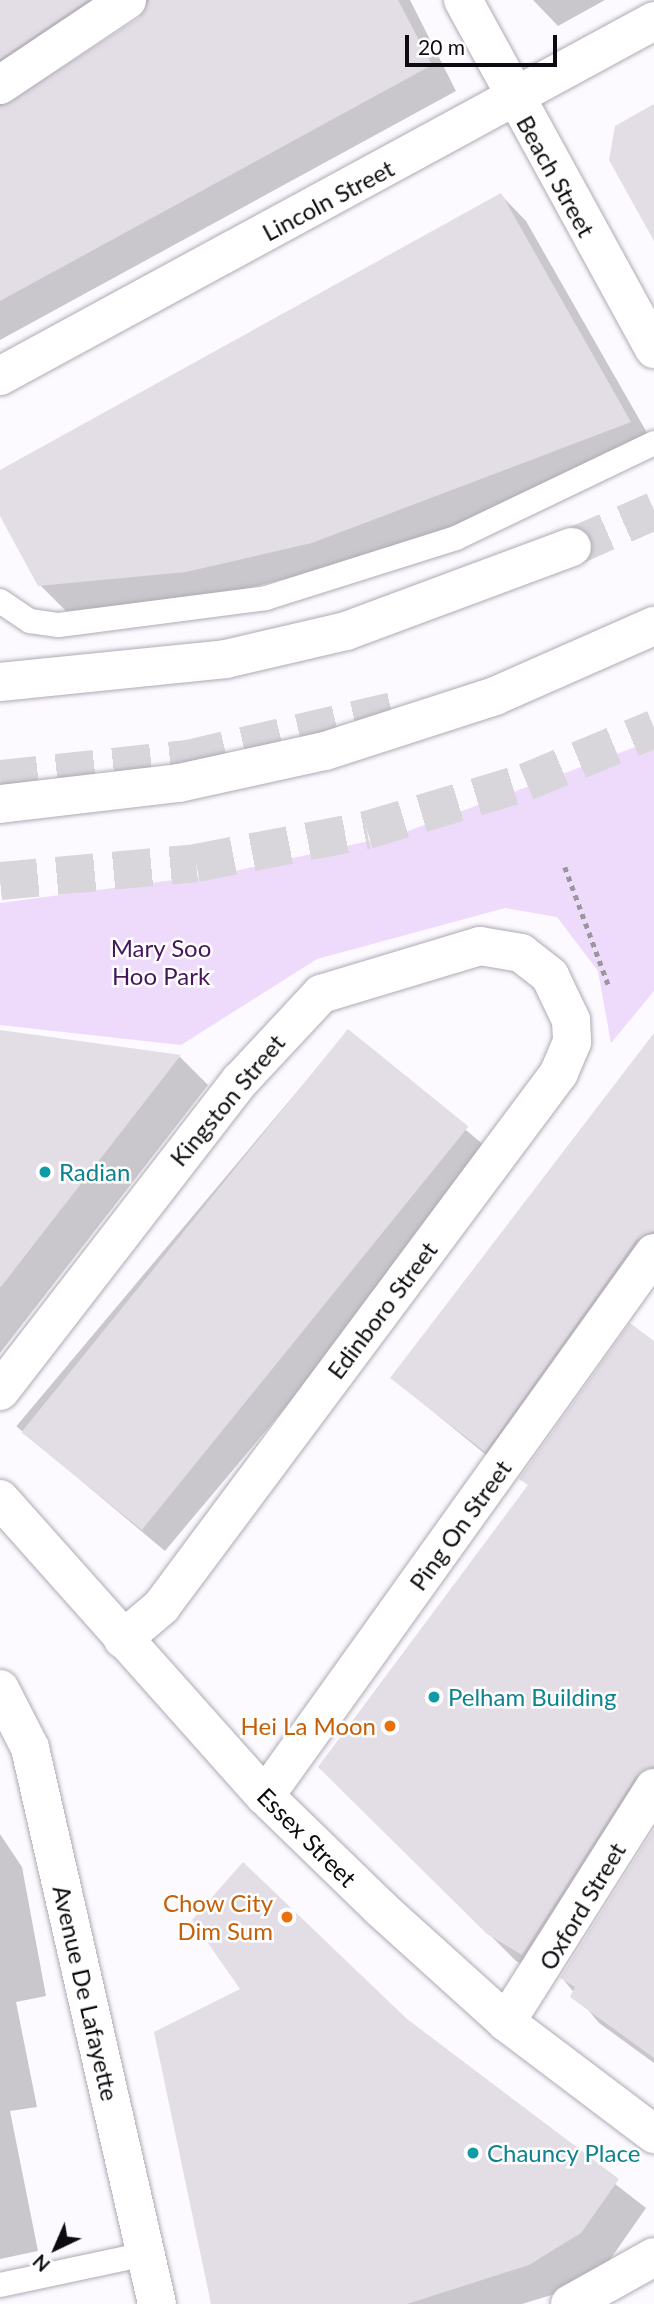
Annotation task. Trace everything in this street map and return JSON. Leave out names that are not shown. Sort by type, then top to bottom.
[{"type":"main road","points":[[0,85],[127,0]]},
{"type":"main road","name":"Beach Street","points":[[463,0],[514,99],[654,349]]},
{"type":"main road","name":"Lincoln Street","points":[[0,376],[654,21]]},
{"type":"main road","points":[[0,682],[226,659],[332,634],[572,547]]},
{"type":"main road","points":[[0,804],[179,783],[325,751],[495,696],[654,626]]},
{"type":"main road","name":"Kingston Street","points":[[0,1391],[240,1081],[321,994],[480,946],[510,949],[536,963]]},
{"type":"main road","name":"Edinboro Street","points":[[123,1639],[161,1607],[559,1073],[572,1042],[569,1006],[536,963]]},
{"type":"main road","name":"Ping On Street","points":[[265,1796],[654,1253]]},
{"type":"main road","name":"Essex Street","points":[[0,1499],[265,1796],[506,2022],[654,2134]]},
{"type":"main road","name":"Avenue De Lafayette","points":[[0,1689],[30,1748],[157,2304]]},
{"type":"main road","name":"Oxford Street","points":[[506,2022],[654,1788]]},
{"type":"main road","points":[[570,2304],[654,2257]]},
{"type":"lane","points":[[0,601],[30,621],[59,625],[266,598],[456,538],[654,443]]},
{"type":"lane","points":[[0,2285],[146,2253]]},
{"type":"green space","name":"Mary Soo Hoo Park","points":[[654,740],[654,991],[611,1043],[598,971],[557,917],[505,908],[317,959],[181,1045],[0,1025],[0,903],[226,873],[400,834]]},
{"type":"building","points":[[0,0],[88,0],[0,59]]},
{"type":"building","points":[[149,0],[398,0],[432,65],[0,301],[0,107],[139,18]]},
{"type":"building","points":[[654,104],[654,241],[609,160],[615,126]]},
{"type":"building","points":[[501,193],[631,422],[312,543],[186,572],[38,586],[0,516],[0,470]]},
{"type":"building","points":[[348,1029],[468,1127],[142,1530],[21,1432]]},
{"type":"building","name":"Radian","points":[[0,1030],[181,1055],[0,1288]]},
{"type":"building","points":[[654,1033],[654,1231],[636,1240],[485,1452],[390,1378]]},
{"type":"building","points":[[630,1323],[654,1341],[654,1766],[636,1776],[522,1955],[487,1934],[318,1767],[528,1485],[519,1479]]},
{"type":"building","points":[[654,1829],[654,2058],[570,1997],[575,1987],[560,1978]]},
{"type":"building","points":[[243,1862],[407,2019],[619,2179],[581,2233],[529,2265],[407,2304],[211,2304],[154,2032],[240,1989],[192,1920]]},
{"type":"tunnel","points":[[572,547],[654,511]]},
{"type":"tunnel","points":[[0,779],[188,759],[397,710]]},
{"type":"tunnel","points":[[0,881],[196,863],[367,830],[526,782],[654,729]]},
{"type":"place","name":"Radian","points":[[45,1172]]},
{"type":"place","name":"Pelham Building","points":[[434,1697]]},
{"type":"place","name":"Hei La Moon","points":[[390,1726]]},
{"type":"place","name":"Chow City Dim Sum","points":[[287,1917]]},
{"type":"place","name":"Chauncy Place","points":[[473,2153]]}]
